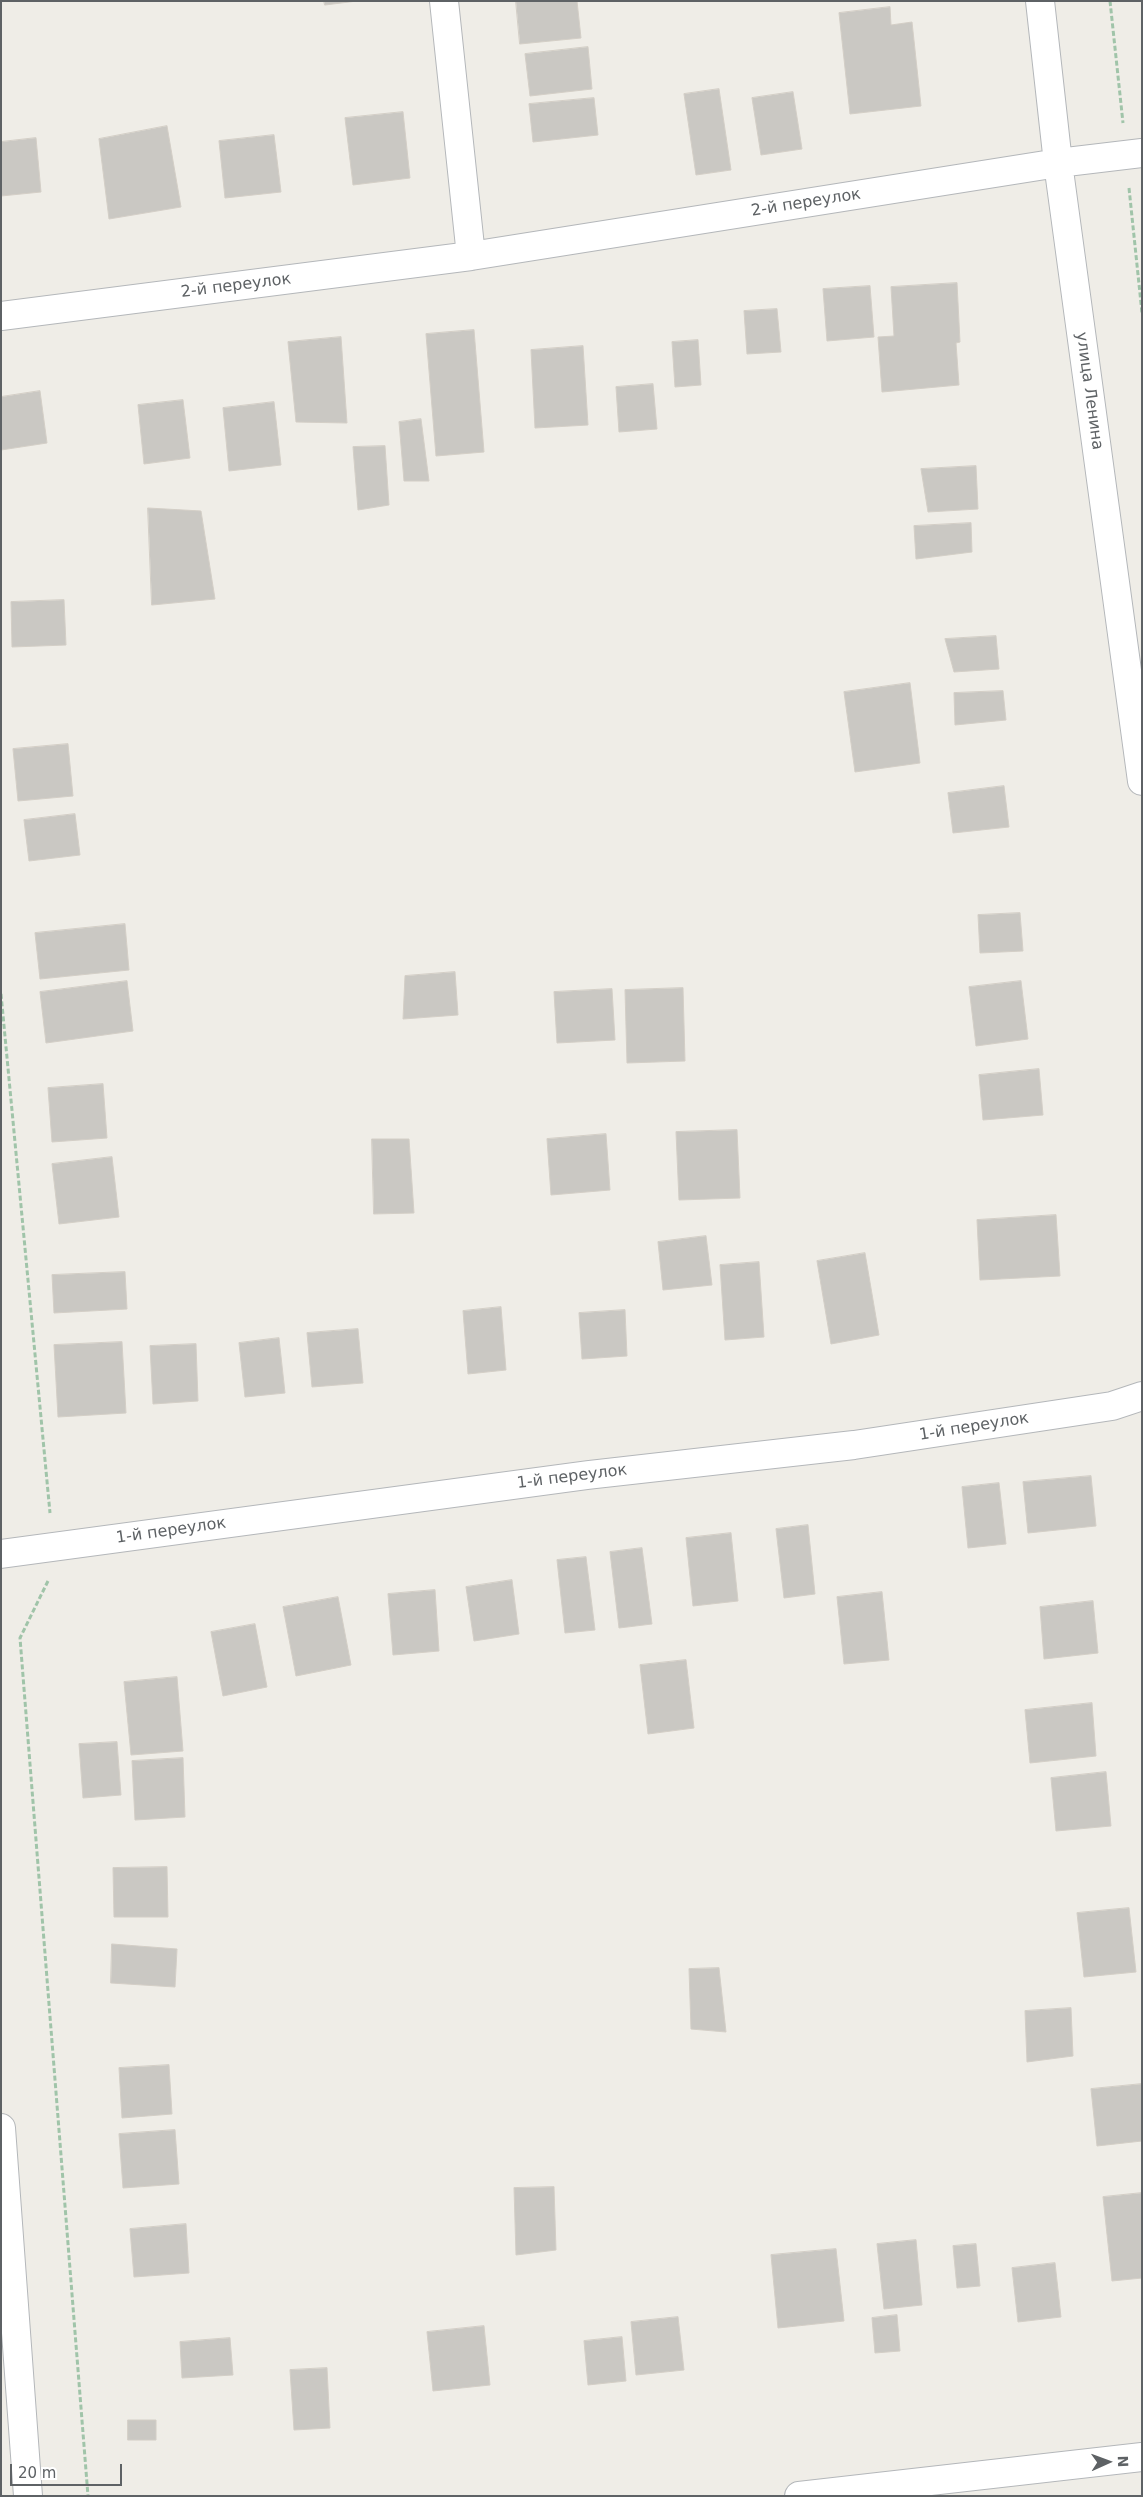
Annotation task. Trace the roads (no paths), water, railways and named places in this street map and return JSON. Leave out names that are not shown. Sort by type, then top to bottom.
[{"type":"street","points":[[444,1],[471,256]]},
{"type":"street","name":"улица Ленина","points":[[1040,1],[1058,163],[1142,781]]},
{"type":"street","name":"2-й переулок","points":[[1,316],[471,256],[1058,163],[1142,153]]},
{"type":"street","name":"1-й переулок","points":[[1,1554],[588,1475],[854,1445],[1112,1406],[1142,1396]]},
{"type":"street","points":[[1,2128],[28,2496]]},
{"type":"street","points":[[800,2496],[1142,2457]]}]
